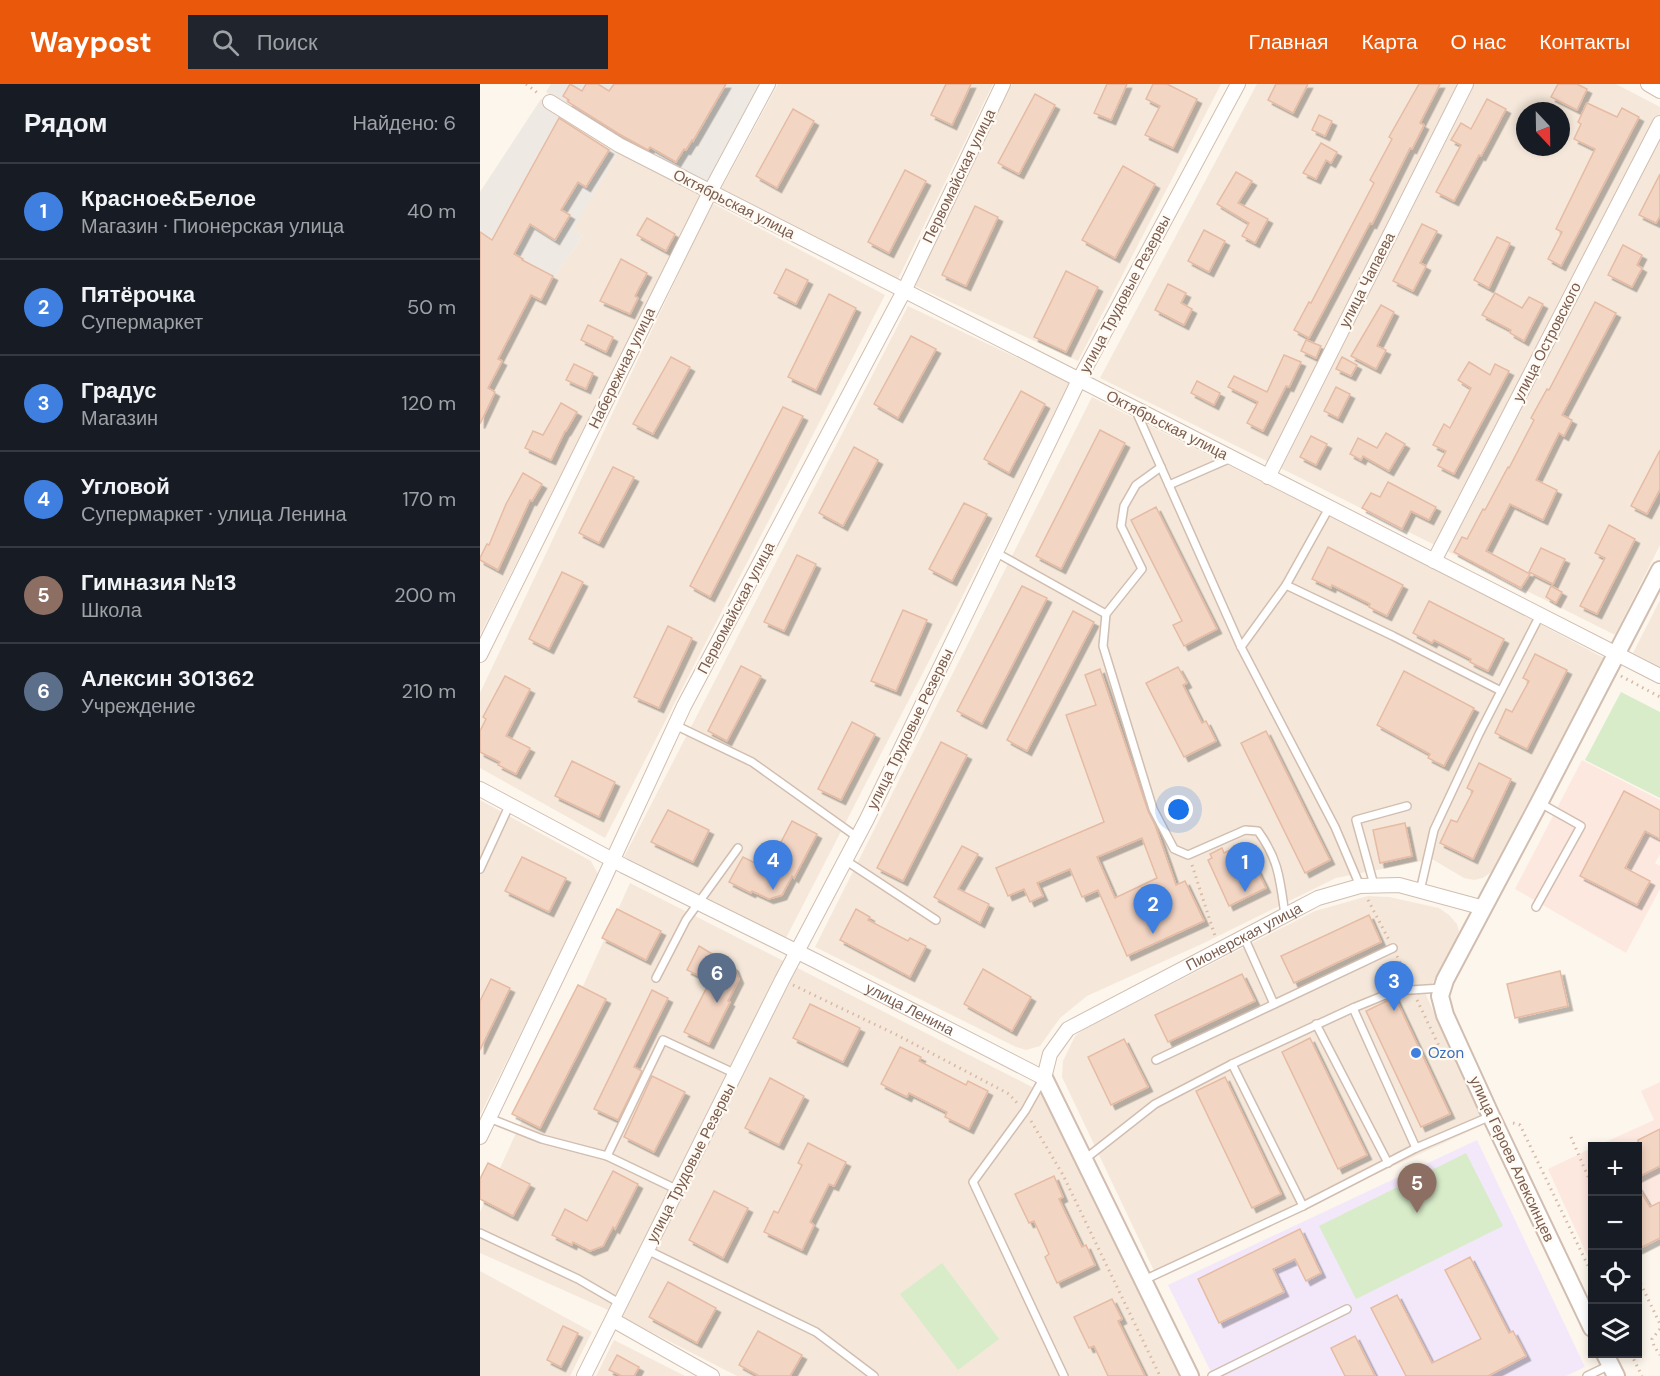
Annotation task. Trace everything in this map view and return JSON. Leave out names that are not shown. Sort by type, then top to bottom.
[{"type":"street","name":"Набережная улица","points":[[480,654],[710,192],[768,84]]},
{"type":"street","name":"Первомайская улица","points":[[484,1127],[613,860],[675,725],[904,291],[1003,84]]},
{"type":"street","name":"улица Трудовые Резервы","points":[[584,1376],[857,837],[1079,380],[1238,84]]},
{"type":"street","name":"улица Чапаева","points":[[1268,477],[1466,84]]},
{"type":"street","points":[[1648,84],[1660,91]]},
{"type":"street","name":"Октябрьская улица","points":[[550,102],[619,145],[1540,615],[1613,662],[1660,676]]},
{"type":"street","name":"улица Островского","points":[[1434,561],[1660,123]]},
{"type":"street","points":[[1442,988],[1660,570]]},
{"type":"street","name":"улица Ленина","points":[[480,789],[613,860],[1044,1077]]},
{"type":"street","name":"Пионерская улица","points":[[1044,1077],[1050,1054],[1068,1029],[1318,898],[1367,885],[1400,885],[1484,908]]},
{"type":"street","name":"улица Героев Алексинцев","points":[[1442,988],[1440,996],[1445,1015],[1499,1116],[1588,1317]]},
{"type":"street","points":[[1044,1077],[1190,1376]]},
{"type":"street","points":[[613,1320],[712,1376]]},
{"type":"lane","points":[[1135,409],[1241,647],[1367,885]]},
{"type":"lane","points":[[1169,485],[1231,458]]},
{"type":"lane","points":[[1161,467],[1136,485],[1124,506],[1121,526],[1142,569],[1106,614],[1103,646],[1154,809],[1174,849],[1188,855],[1245,830],[1258,831],[1271,848],[1277,865],[1285,915]]},
{"type":"lane","points":[[1241,647],[1286,585],[1329,508]]},
{"type":"lane","points":[[994,552],[1106,614]]},
{"type":"lane","points":[[1286,585],[1501,691]]},
{"type":"lane","points":[[1420,891],[1434,830],[1540,615]]},
{"type":"lane","points":[[675,725],[752,762],[857,837]]},
{"type":"lane","points":[[1536,906],[1581,826],[1539,803]]},
{"type":"lane","points":[[480,869],[509,806]]},
{"type":"lane","points":[[1367,885],[1356,820],[1407,806]]},
{"type":"lane","points":[[656,978],[686,920],[738,848]]},
{"type":"lane","points":[[845,860],[936,920]]},
{"type":"lane","points":[[1244,937],[1274,1004]]},
{"type":"lane","points":[[1156,1060],[1393,948]]},
{"type":"lane","points":[[1085,1159],[1155,1104],[1232,1064],[1316,1024],[1395,991],[1412,988],[1442,988]]},
{"type":"lane","points":[[1353,1008],[1416,1148]]},
{"type":"lane","points":[[1316,1024],[1388,1163]]},
{"type":"lane","points":[[607,1156],[663,1040],[736,1074]]},
{"type":"lane","points":[[1232,1064],[1302,1206]]},
{"type":"lane","points":[[1044,1077],[1025,1111],[973,1182],[1064,1376]]},
{"type":"lane","points":[[1144,1280],[1302,1206],[1416,1148],[1499,1116]]},
{"type":"lane","points":[[484,1127],[607,1156],[678,1190]]},
{"type":"lane","points":[[480,1233],[578,1279],[621,1304]]},
{"type":"lane","points":[[647,1250],[816,1332],[874,1376]]},
{"type":"lane","points":[[1212,1376],[1347,1309]]},
{"type":"lane","points":[[1587,1376],[1610,1365]]},
{"type":"path","points":[[1613,662],[1660,697]]},
{"type":"path","points":[[1188,855],[1216,937]]},
{"type":"path","points":[[1367,885],[1393,948],[1441,1050]]},
{"type":"path","points":[[1499,1116],[1520,1125],[1588,1264]]},
{"type":"path","points":[[1572,1137],[1588,1174]]},
{"type":"path","points":[[1642,1286],[1660,1324]]},
{"type":"path","points":[[1660,1329],[1652,1339],[1653,1346],[1660,1355]]},
{"type":"path","points":[[1633,1358],[1642,1376]]},
{"type":"shaded area","points":[[551,84],[759,84],[706,183],[616,138],[546,92]]},
{"type":"shaded area","points":[[778,84],[993,84],[898,279],[721,189]]},
{"type":"shaded area","points":[[1012,84],[1221,84],[1078,361],[913,285]]},
{"type":"shaded area","points":[[1257,84],[1616,84],[1660,107],[1660,545],[1615,635],[1100,378]]},
{"type":"shaded area","points":[[541,99],[619,150],[573,230],[582,235],[578,243],[548,285],[541,300],[531,295],[498,359],[502,361],[480,399],[480,192]]},
{"type":"shaded area","points":[[619,150],[702,194],[480,635],[480,399],[531,295],[541,299],[548,285],[578,243],[582,235],[572,230]]},
{"type":"shaded area","points":[[712,203],[885,295],[605,838],[480,768],[480,693]]},
{"type":"shaded area","points":[[908,306],[1072,384],[786,938],[624,857]]},
{"type":"shaded area","points":[[1092,397],[1440,571],[1604,658],[1491,872],[1483,878],[1474,880],[1464,878],[1432,859],[1336,878],[1204,943],[1087,996],[1060,1018],[1040,1046],[1026,1050],[815,947]]},
{"type":"shaded area","points":[[1660,600],[1660,667],[1633,653]]},
{"type":"shaded area","points":[[1582,760],[1660,800],[1660,854],[1655,863],[1660,866],[1660,889],[1626,953],[1515,889]]},
{"type":"shaded area","points":[[480,800],[591,861],[599,876],[480,1115]]},
{"type":"shaded area","points":[[630,883],[1040,1091],[1181,1376],[737,1376],[608,1310],[480,1253],[480,1212]]},
{"type":"shaded area","points":[[1368,896],[1389,897],[1439,908],[1457,924],[1459,931],[1457,938],[1426,995],[1485,1124],[1156,1275],[1062,1077],[1063,1061],[1075,1036],[1086,1028],[1315,911]]},
{"type":"shaded area","points":[[1660,1082],[1660,1238],[1642,1247],[1642,1142],[1606,1142],[1654,1120],[1641,1091]]},
{"type":"shaded area","points":[[1477,1140],[1585,1367],[1566,1376],[1213,1376],[1168,1285]]},
{"type":"shaded area","points":[[1588,1150],[1588,1257],[1548,1169]]},
{"type":"shaded area","points":[[480,1271],[592,1332],[570,1376],[480,1376]]},
{"type":"shaded area","points":[[614,1340],[685,1376],[596,1376]]},
{"type":"green space","points":[[1621,692],[1660,712],[1660,798],[1585,760]]},
{"type":"green space","points":[[1466,1153],[1503,1226],[1356,1299],[1319,1226]]},
{"type":"green space","points":[[942,1263],[999,1339],[958,1370],[900,1294]]},
{"type":"building","points":[[570,84],[582,91],[586,84],[598,84],[609,91],[614,84],[726,84],[693,141],[686,150],[684,149],[676,162],[650,147],[648,150],[619,134],[568,102],[569,100],[563,96]]},
{"type":"building","points":[[946,84],[971,84],[952,125],[931,115]]},
{"type":"building","points":[[1107,84],[1127,84],[1111,120],[1094,113]]},
{"type":"building","points":[[1153,84],[1167,84],[1197,99],[1173,148],[1145,135],[1160,106],[1146,99]]},
{"type":"building","points":[[1276,84],[1308,84],[1293,113],[1268,100]]},
{"type":"building","points":[[1419,84],[1440,84],[1420,123],[1424,125],[1412,149],[1410,148],[1372,224],[1370,223],[1309,338],[1294,330],[1309,302],[1311,303],[1374,183],[1370,180],[1392,139],[1389,137]]},
{"type":"building","points":[[1558,84],[1577,84],[1587,89],[1577,110],[1570,106],[1570,102],[1561,102],[1551,97]]},
{"type":"building","points":[[1035,94],[1055,105],[1019,174],[998,163]]},
{"type":"building","points":[[1487,99],[1506,109],[1454,201],[1436,192],[1461,145],[1451,140],[1461,123],[1471,129]]},
{"type":"building","points":[[1587,103],[1617,117],[1622,108],[1639,117],[1561,266],[1548,259],[1562,232],[1556,229],[1595,149],[1574,139],[1581,124],[1578,122]]},
{"type":"building","points":[[793,109],[814,121],[777,188],[756,176]]},
{"type":"building","points":[[1319,115],[1332,121],[1325,136],[1312,130]]},
{"type":"building","points":[[559,118],[609,150],[586,187],[578,182],[561,210],[570,215],[555,240],[530,224],[514,254],[553,276],[541,300],[531,295],[498,359],[502,361],[488,388],[495,392],[480,424],[480,232],[492,240]]},
{"type":"building","points":[[1321,143],[1337,152],[1331,163],[1326,160],[1316,179],[1303,173]]},
{"type":"building","points":[[1123,166],[1155,184],[1115,258],[1082,240]]},
{"type":"building","points":[[905,170],[926,181],[889,253],[868,242]]},
{"type":"building","points":[[1236,172],[1252,181],[1238,203],[1268,219],[1255,243],[1242,236],[1249,223],[1217,204]]},
{"type":"building","points":[[1660,174],[1660,216],[1656,223],[1639,215]]},
{"type":"building","points":[[975,206],[998,217],[966,286],[942,275]]},
{"type":"building","points":[[647,218],[675,234],[666,251],[637,235]]},
{"type":"building","points":[[1422,224],[1437,231],[1420,263],[1426,266],[1413,291],[1393,281]]},
{"type":"building","points":[[1204,230],[1225,241],[1209,272],[1188,261]]},
{"type":"building","points":[[1497,237],[1510,243],[1489,288],[1474,280]]},
{"type":"building","points":[[1623,245],[1642,255],[1637,265],[1642,268],[1632,287],[1608,275]]},
{"type":"building","points":[[621,259],[647,273],[635,296],[638,298],[630,314],[600,301]]},
{"type":"building","points":[[786,269],[808,280],[796,304],[774,293]]},
{"type":"building","points":[[1066,271],[1098,287],[1066,352],[1034,337]]},
{"type":"building","points":[[1168,284],[1186,293],[1181,303],[1192,309],[1184,325],[1155,310]]},
{"type":"building","points":[[1495,293],[1522,308],[1529,297],[1543,304],[1524,341],[1510,333],[1511,330],[1482,315]]},
{"type":"building","points":[[829,294],[856,308],[816,390],[788,377]]},
{"type":"building","points":[[1595,302],[1616,313],[1562,415],[1572,420],[1564,436],[1559,433],[1536,480],[1557,490],[1543,520],[1510,504],[1486,551],[1530,574],[1521,588],[1454,552],[1462,537],[1467,539],[1509,468],[1534,420],[1531,418],[1547,389],[1549,390]]},
{"type":"building","points":[[1381,305],[1394,312],[1377,346],[1386,350],[1376,369],[1351,356]]},
{"type":"building","points":[[588,325],[613,337],[606,352],[581,340]]},
{"type":"building","points":[[911,336],[936,349],[898,418],[874,404]]},
{"type":"building","points":[[1306,340],[1321,346],[1316,358],[1301,351]]},
{"type":"building","points":[[1284,355],[1301,362],[1263,431],[1247,423],[1258,402],[1228,387],[1234,376],[1267,392]]},
{"type":"building","points":[[671,357],[690,367],[653,434],[633,424]]},
{"type":"building","points":[[1342,357],[1357,365],[1351,376],[1336,369]]},
{"type":"building","points":[[1469,362],[1490,375],[1495,364],[1509,371],[1454,474],[1438,466],[1446,451],[1433,445],[1444,424],[1450,428],[1471,388],[1458,380]]},
{"type":"building","points":[[574,364],[593,373],[586,389],[566,380]]},
{"type":"building","points":[[1197,381],[1220,393],[1214,405],[1191,393]]},
{"type":"building","points":[[1336,387],[1350,394],[1338,418],[1324,411]]},
{"type":"building","points":[[1021,391],[1045,404],[1009,473],[984,459]]},
{"type":"building","points":[[561,403],[577,412],[551,460],[525,448],[533,431],[543,435]]},
{"type":"building","points":[[783,407],[803,416],[710,597],[690,586]]},
{"type":"building","points":[[1100,430],[1125,443],[1061,569],[1036,556]]},
{"type":"building","points":[[1386,433],[1405,444],[1389,471],[1363,456],[1361,460],[1350,454],[1358,438],[1377,448]]},
{"type":"building","points":[[1311,436],[1327,444],[1316,465],[1300,457]]},
{"type":"building","points":[[854,447],[878,460],[843,526],[819,513]]},
{"type":"building","points":[[1660,450],[1660,489],[1647,514],[1631,506]]},
{"type":"building","points":[[613,467],[634,477],[599,543],[579,533]]},
{"type":"building","points":[[523,473],[542,484],[532,501],[530,500],[498,570],[480,558],[487,544],[489,545],[506,504]]},
{"type":"building","points":[[1388,482],[1436,507],[1429,520],[1411,511],[1402,529],[1362,508],[1371,493],[1380,497]]},
{"type":"building","points":[[964,503],[987,514],[952,581],[929,569]]},
{"type":"building","points":[[1156,507],[1217,629],[1184,646],[1173,625],[1182,621],[1131,520]]},
{"type":"building","points":[[1609,525],[1635,539],[1597,614],[1580,606],[1605,558],[1595,553]]},
{"type":"building","points":[[1328,547],[1403,585],[1387,616],[1369,607],[1370,604],[1332,585],[1331,588],[1312,579]]},
{"type":"building","points":[[1541,548],[1565,559],[1553,584],[1529,572]]},
{"type":"building","points":[[797,555],[816,564],[784,631],[764,622]]},
{"type":"building","points":[[562,572],[583,582],[549,649],[529,639]]},
{"type":"building","points":[[1022,586],[1047,598],[982,724],[957,711]]},
{"type":"building","points":[[1551,586],[1562,592],[1556,603],[1546,597]]},
{"type":"building","points":[[1429,601],[1504,639],[1488,671],[1470,662],[1471,659],[1434,640],[1432,643],[1413,633]]},
{"type":"building","points":[[903,610],[927,620],[896,691],[871,681]]},
{"type":"building","points":[[1073,611],[1094,622],[1027,751],[1007,740]]},
{"type":"building","points":[[668,626],[692,638],[659,708],[634,697]]},
{"type":"building","points":[[1535,654],[1567,670],[1527,749],[1495,733],[1506,709],[1512,712],[1529,681],[1523,678]]},
{"type":"building","points":[[741,666],[761,676],[727,741],[708,731]]},
{"type":"building","points":[[1178,667],[1187,683],[1183,685],[1202,723],[1206,721],[1216,741],[1184,757],[1146,683]]},
{"type":"building","points":[[1100,669],[1148,811],[1176,885],[1185,881],[1204,921],[1127,956],[1098,890],[1082,897],[1070,869],[1037,883],[1043,896],[1030,902],[1024,889],[1008,896],[996,868],[1104,822],[1066,715],[1096,705],[1085,675]],"holes":[[[1142,838],[1157,878],[1115,898],[1097,857]]]},
{"type":"building","points":[[1404,671],[1474,708],[1444,766],[1428,758],[1430,754],[1377,725]]},
{"type":"building","points":[[505,676],[530,689],[506,736],[530,748],[516,774],[498,765],[500,762],[480,752],[480,731],[486,719],[483,717]]},
{"type":"building","points":[[852,722],[875,734],[841,800],[818,789]]},
{"type":"building","points":[[1266,731],[1330,860],[1305,873],[1241,743]]},
{"type":"building","points":[[941,742],[967,755],[903,881],[877,868]]},
{"type":"building","points":[[572,761],[615,782],[599,817],[555,796]]},
{"type":"building","points":[[1479,763],[1511,779],[1473,859],[1440,843],[1451,820],[1457,822],[1473,791],[1467,788]]},
{"type":"building","points":[[1624,791],[1660,810],[1660,839],[1645,831],[1625,868],[1650,881],[1637,905],[1580,876]]},
{"type":"building","points":[[668,810],[709,830],[693,862],[651,842]]},
{"type":"building","points":[[792,821],[817,834],[794,878],[792,876],[782,895],[769,899],[729,882],[743,857],[767,869]]},
{"type":"building","points":[[1405,823],[1412,856],[1380,863],[1373,830]]},
{"type":"building","points":[[1244,843],[1266,888],[1229,906],[1208,860],[1212,858],[1210,854],[1222,848],[1224,853]]},
{"type":"building","points":[[962,846],[978,854],[958,889],[989,904],[980,923],[934,897]]},
{"type":"building","points":[[522,857],[566,878],[549,912],[505,891]]},
{"type":"building","points":[[617,909],[661,931],[646,960],[602,938]]},
{"type":"building","points":[[856,909],[870,917],[868,920],[908,941],[910,938],[926,946],[910,977],[840,940]]},
{"type":"building","points":[[1369,915],[1381,942],[1294,983],[1281,956]]},
{"type":"building","points":[[699,946],[734,967],[739,979],[709,1044],[684,1032],[710,981],[687,970]]},
{"type":"building","points":[[983,969],[1031,997],[1012,1031],[964,1004]]},
{"type":"building","points":[[1560,971],[1568,1006],[1515,1018],[1507,984]]},
{"type":"building","points":[[1242,974],[1255,1001],[1168,1042],[1155,1015]]},
{"type":"building","points":[[491,979],[510,988],[480,1050],[480,1001]]},
{"type":"building","points":[[578,985],[606,999],[540,1128],[512,1114]]},
{"type":"building","points":[[652,990],[668,998],[634,1067],[642,1071],[618,1120],[594,1109]]},
{"type":"building","points":[[1395,997],[1450,1114],[1421,1127],[1366,1011]]},
{"type":"building","points":[[810,1004],[860,1028],[843,1062],[793,1038]]},
{"type":"building","points":[[1310,1038],[1367,1155],[1338,1169],[1282,1052]]},
{"type":"building","points":[[1124,1039],[1148,1087],[1111,1105],[1088,1057]]},
{"type":"building","points":[[900,1047],[921,1057],[919,1061],[966,1085],[968,1081],[988,1091],[969,1129],[945,1117],[947,1112],[909,1093],[907,1097],[881,1084]]},
{"type":"building","points":[[652,1076],[685,1092],[654,1152],[624,1137]]},
{"type":"building","points":[[1225,1077],[1281,1194],[1252,1208],[1196,1091]]},
{"type":"building","points":[[770,1078],[804,1096],[779,1145],[745,1128]]},
{"type":"building","points":[[1660,1129],[1660,1166],[1642,1175],[1642,1142],[1638,1140]]},
{"type":"building","points":[[808,1143],[846,1162],[834,1186],[829,1184],[810,1222],[814,1225],[802,1250],[764,1232],[774,1211],[778,1213],[802,1165],[798,1163]]},
{"type":"building","points":[[488,1163],[530,1184],[513,1216],[480,1199],[480,1179]]},
{"type":"building","points":[[613,1171],[638,1184],[615,1229],[613,1227],[603,1246],[590,1251],[552,1235],[565,1209],[587,1221]]},
{"type":"building","points":[[1054,1176],[1063,1197],[1059,1199],[1082,1247],[1086,1245],[1095,1265],[1057,1283],[1045,1257],[1049,1254],[1034,1221],[1029,1223],[1015,1194]]},
{"type":"building","points":[[714,1191],[748,1208],[723,1258],[689,1240]]},
{"type":"building","points":[[1642,1194],[1650,1207],[1660,1202],[1660,1238],[1642,1247]]},
{"type":"building","points":[[1300,1229],[1321,1273],[1306,1281],[1295,1259],[1273,1269],[1284,1292],[1219,1323],[1198,1279]]},
{"type":"building","points":[[1470,1257],[1509,1333],[1513,1331],[1526,1356],[1488,1376],[1406,1376],[1371,1308],[1397,1295],[1432,1363],[1481,1339],[1445,1270]]},
{"type":"building","points":[[668,1282],[716,1308],[697,1343],[649,1317]]},
{"type":"building","points":[[1112,1299],[1122,1319],[1118,1321],[1145,1376],[1108,1376],[1094,1346],[1089,1348],[1074,1317]]},
{"type":"building","points":[[563,1326],[578,1333],[561,1367],[547,1360]]},
{"type":"building","points":[[758,1331],[802,1355],[790,1376],[759,1376],[739,1365]]},
{"type":"building","points":[[1355,1336],[1375,1376],[1345,1376],[1331,1348]]},
{"type":"building","points":[[617,1355],[639,1367],[634,1376],[622,1376],[609,1370]]},
{"type":"place","name":"Угловой","points":[[773,890]]},
{"type":"place","name":"Красное&Белое","points":[[1245,892]]},
{"type":"place","name":"Пятёрочка","points":[[1153,934]]},
{"type":"place","name":"Алексин 301362","points":[[717,1003]]},
{"type":"place","name":"Градус","points":[[1394,1011]]},
{"type":"place","name":"Ozon","points":[[1416,1053]]},
{"type":"place","name":"Гимназия №13","points":[[1417,1213]]}]
